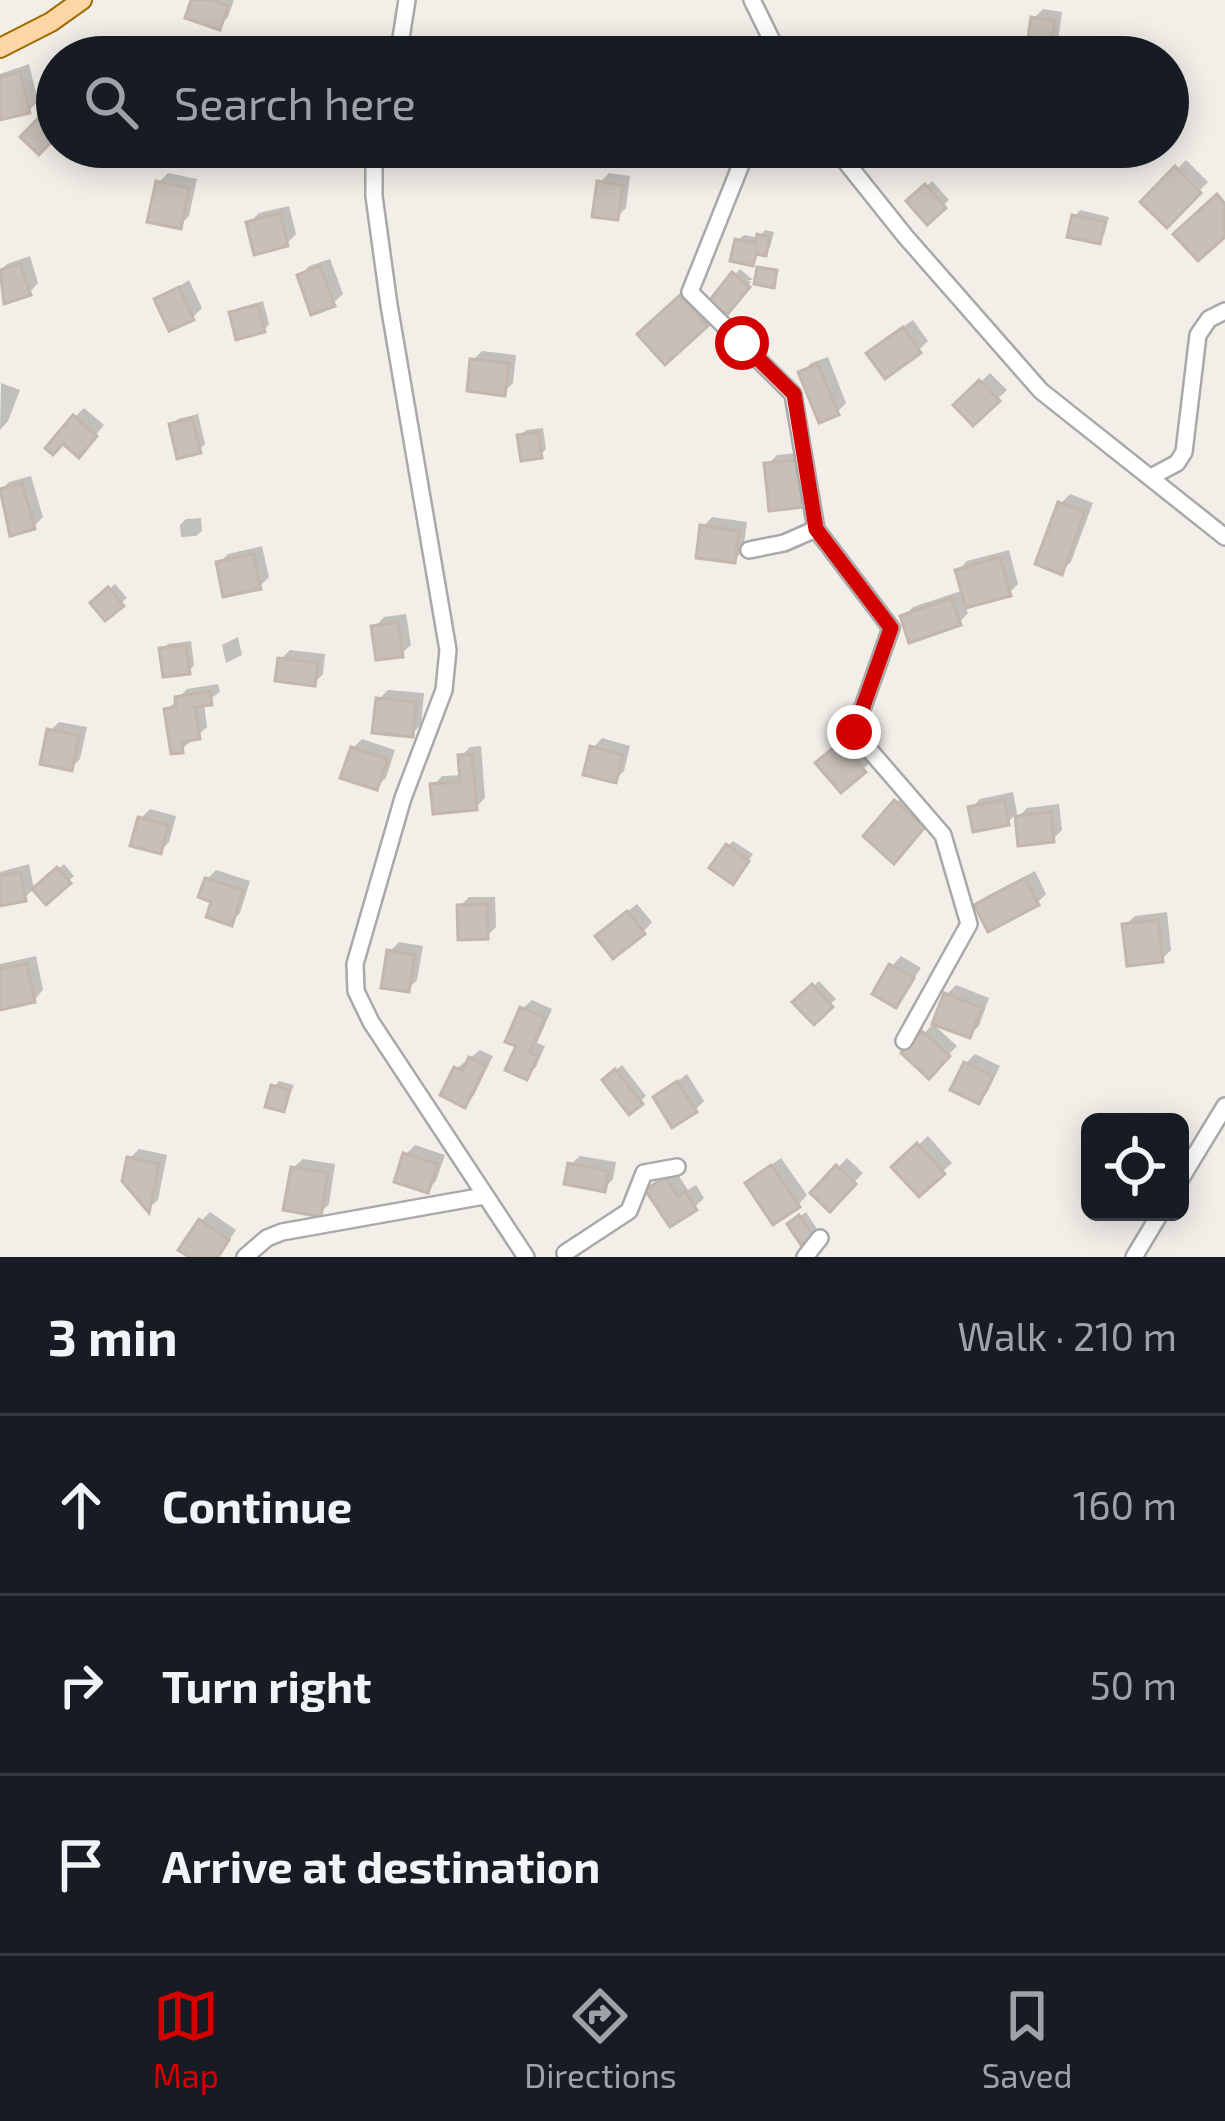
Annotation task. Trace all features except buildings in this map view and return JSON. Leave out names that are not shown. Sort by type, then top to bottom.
[{"type":"main road","points":[[0,48],[82,0]]},
{"type":"street","points":[[401,36],[407,0]]},
{"type":"street","points":[[752,0],[770,36]]},
{"type":"street","points":[[374,168],[389,305],[448,650],[445,689],[403,798],[355,964],[356,992],[526,1257]]},
{"type":"street","points":[[740,168],[690,292],[794,394],[816,529],[891,628],[854,732],[943,836],[970,924],[904,1041]]},
{"type":"street","points":[[851,168],[1041,391],[1225,536]]},
{"type":"street","points":[[1151,477],[1177,463],[1184,452],[1198,334],[1209,319],[1225,311]]},
{"type":"street","points":[[749,550],[784,543],[816,529]]},
{"type":"street","points":[[1189,1165],[1225,1106]]},
{"type":"street","points":[[564,1256],[629,1211],[644,1173],[677,1167]]},
{"type":"street","points":[[245,1257],[267,1238],[283,1232],[484,1196]]},
{"type":"street","points":[[1134,1257],[1156,1221]]},
{"type":"street","points":[[805,1257],[820,1238]]},
{"type":"route","points":[[742,343],[794,394],[816,529],[891,628],[854,732]]}]
